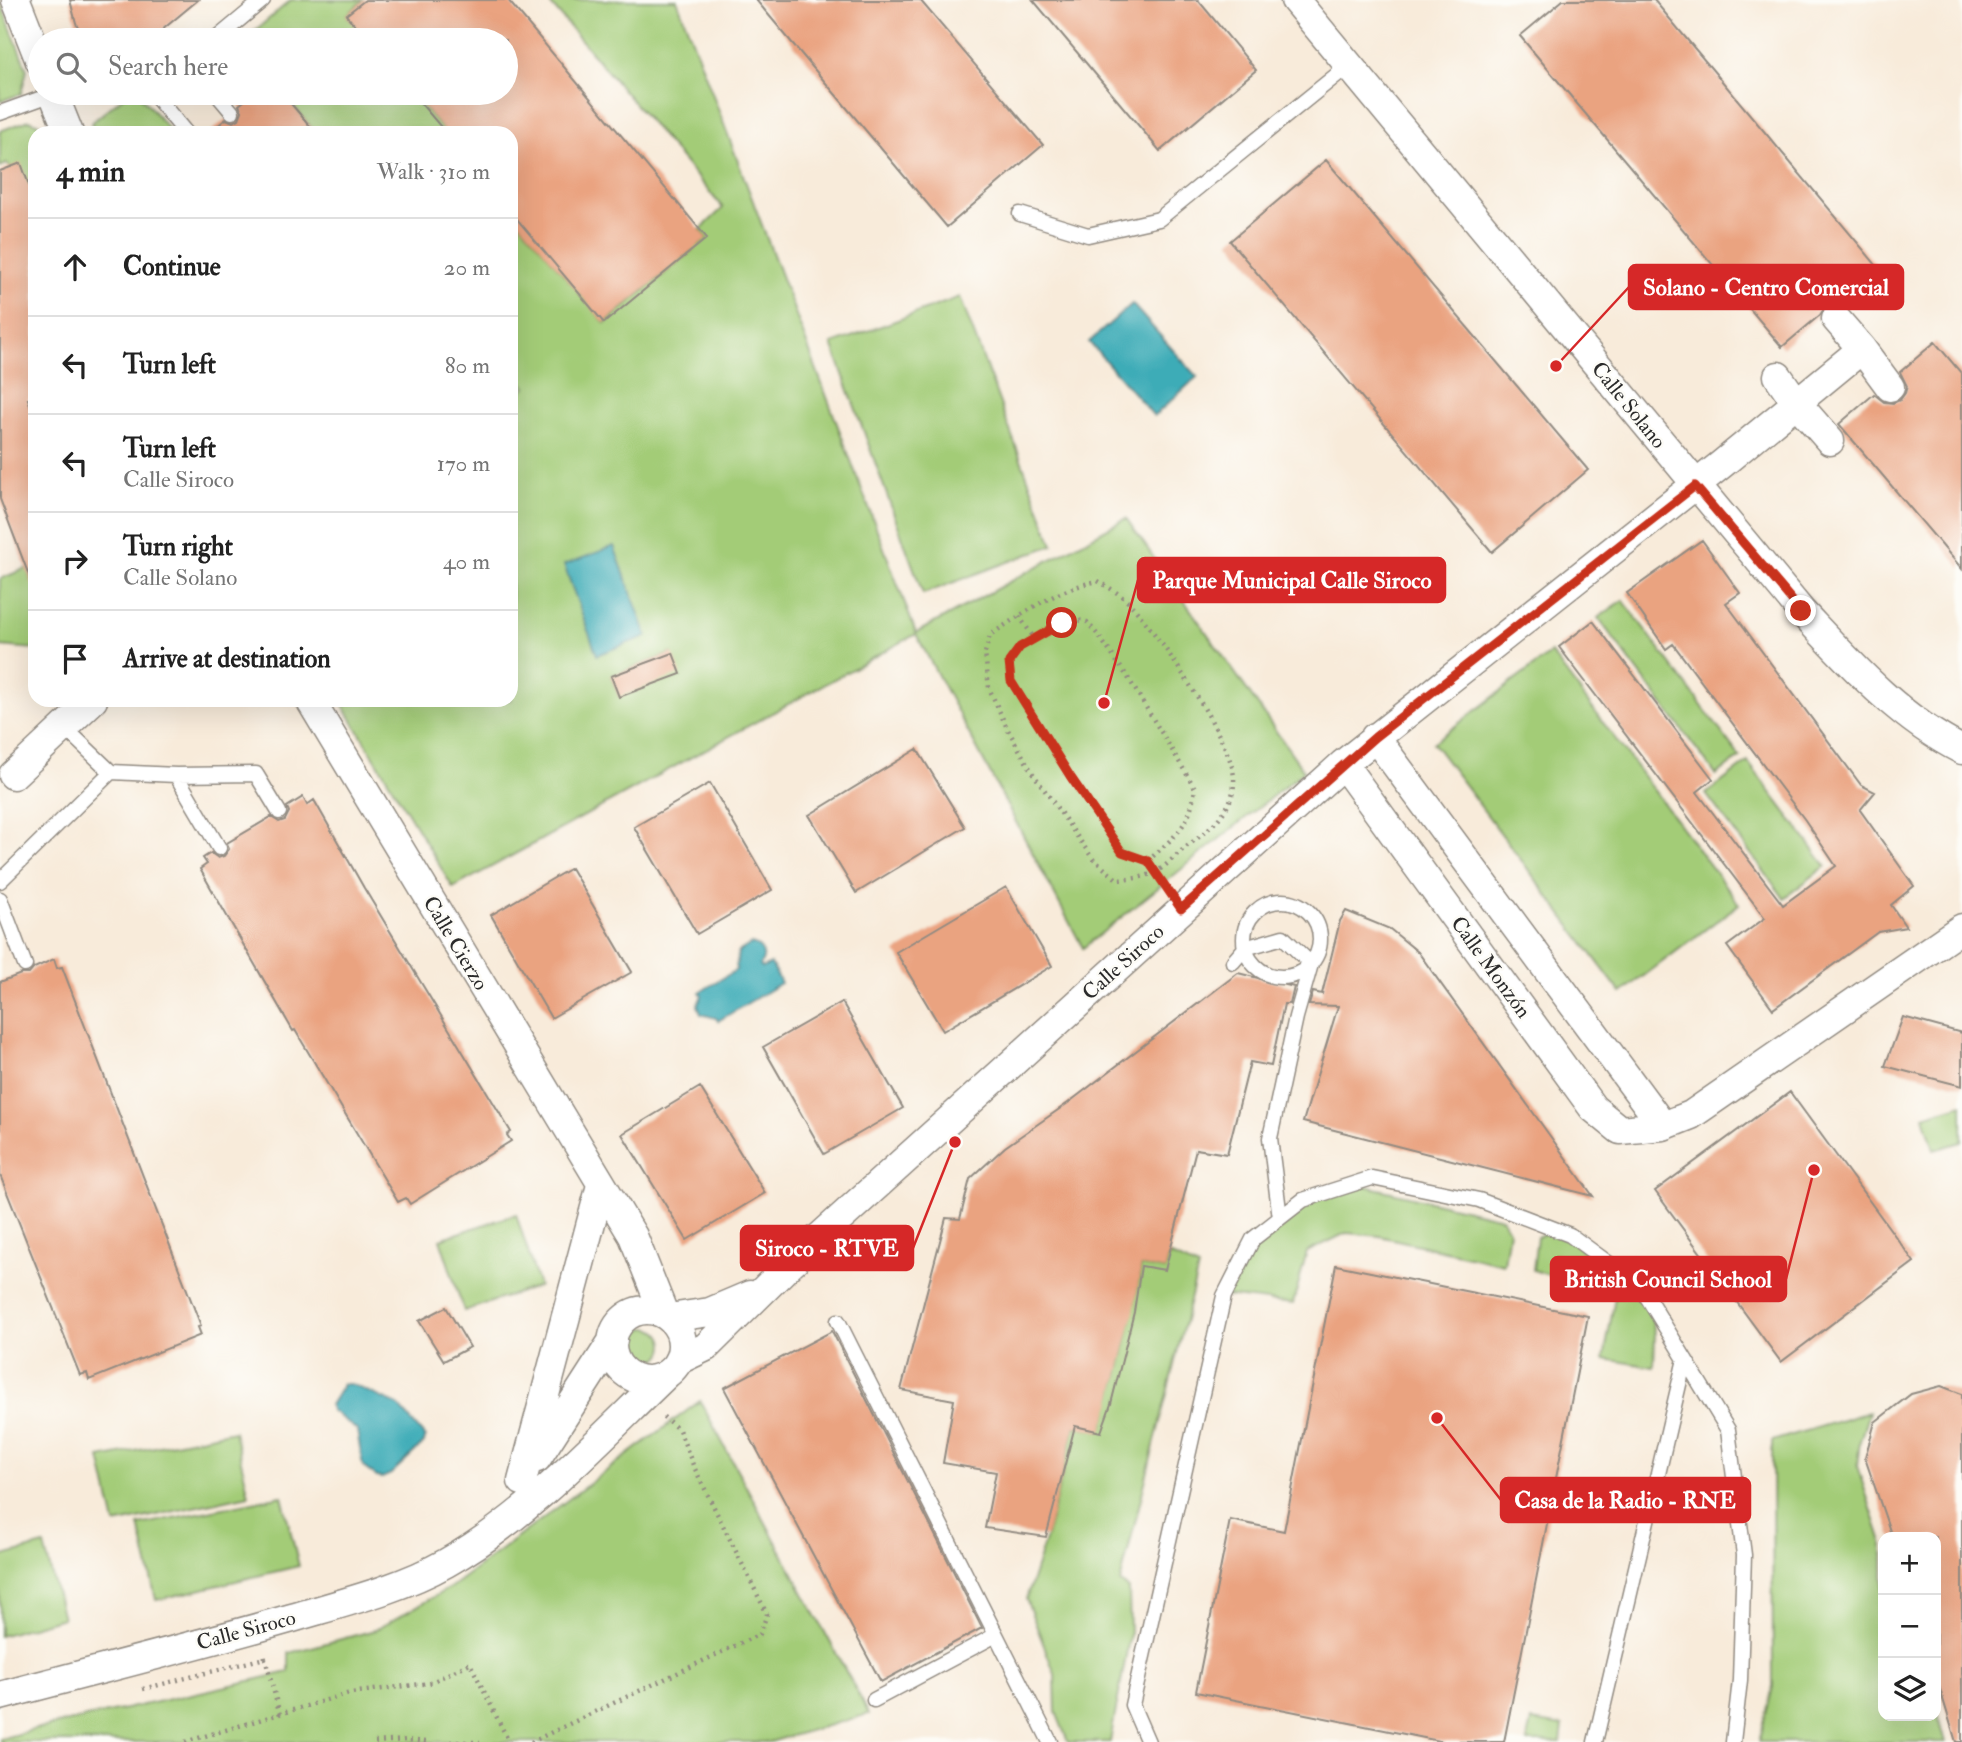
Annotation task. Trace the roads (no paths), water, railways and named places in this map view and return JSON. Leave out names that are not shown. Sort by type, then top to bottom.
[{"type":"street","points":[[16,0],[28,30]]},
{"type":"street","name":"Calle Solano","points":[[1294,0],[1801,611],[1876,691],[1946,742],[1962,750]]},
{"type":"street","points":[[58,105],[66,126]]},
{"type":"street","points":[[1836,319],[1863,349],[1889,387]]},
{"type":"street","name":"Calle Siroco","points":[[0,1696],[258,1628],[371,1595],[445,1564],[483,1539],[543,1492],[674,1366],[706,1347],[765,1289],[1343,764],[1695,486],[1863,349]]},
{"type":"street","points":[[1778,376],[1796,402],[1830,441]]},
{"type":"street","points":[[13,775],[85,707]]},
{"type":"street","name":"Calle Cierzo","points":[[314,707],[633,1237],[667,1316]]},
{"type":"street","name":"Calle Monzón","points":[[1375,737],[1663,1126]]},
{"type":"street","name":"Calle Monzón","points":[[1343,764],[1593,1108],[1620,1130],[1663,1126],[1690,1115],[1962,928]]},
{"type":"street","points":[[522,1481],[601,1185]]},
{"type":"street","name":"Calle Siroco","points":[[667,1316],[710,1312],[765,1289]]},
{"type":"street","points":[[655,1311],[667,1316],[677,1327],[681,1338],[674,1366],[656,1379],[645,1380],[624,1371],[613,1351],[613,1340],[621,1323],[636,1312],[655,1311]]},
{"type":"street","name":"Calle Siroco","points":[[483,1539],[613,1340]]},
{"type":"lane","points":[[229,28],[263,0]]},
{"type":"lane","points":[[1020,214],[1088,235],[1158,219],[1349,65]]},
{"type":"lane","points":[[0,113],[28,102]]},
{"type":"lane","points":[[163,105],[180,126]]},
{"type":"lane","points":[[226,105],[232,112]]},
{"type":"lane","points":[[64,727],[111,772],[176,775],[256,774],[279,812]]},
{"type":"lane","points":[[0,881],[111,772]]},
{"type":"lane","points":[[176,775],[219,848]]},
{"type":"lane","points":[[0,899],[25,965]]},
{"type":"lane","points":[[1278,901],[1303,907],[1318,927],[1318,953],[1302,972],[1291,976],[1268,975],[1250,959],[1245,948],[1247,923],[1255,912],[1278,901]]},
{"type":"lane","points":[[1233,962],[1245,948],[1283,937],[1311,964]]},
{"type":"lane","points":[[1280,1218],[1270,1138],[1296,1017],[1311,964]]},
{"type":"lane","points":[[1148,1742],[1132,1705],[1224,1296],[1253,1239],[1303,1200],[1372,1178],[1479,1200],[1570,1235],[1642,1287],[1728,1430],[1744,1555],[1740,1680],[1733,1742]]},
{"type":"lane","points":[[838,1321],[1050,1742]]},
{"type":"lane","points":[[1595,1742],[1685,1359]]},
{"type":"lane","points":[[874,1700],[996,1635]]},
{"type":"water","points":[[1132,304],[1197,377],[1154,416],[1089,342]]},
{"type":"water","points":[[614,546],[647,636],[597,655],[564,565]]},
{"type":"water","points":[[751,944],[762,952],[762,968],[771,964],[781,983],[718,1021],[701,1014],[698,1005],[702,995],[700,992],[736,970],[738,952]]},
{"type":"water","points":[[343,1384],[351,1384],[398,1405],[425,1437],[424,1443],[391,1474],[377,1477],[363,1467],[357,1430],[331,1410],[330,1405]]},
{"type":"place","name":"Solano - Centro Comercial","points":[[1556,366]]},
{"type":"place","name":"Parque Municipal Calle Siroco","points":[[1104,703]]},
{"type":"place","name":"Siroco - RTVE","points":[[955,1142]]},
{"type":"place","name":"British Council School","points":[[1814,1170]]},
{"type":"place","name":"Casa de la Radio - RNE","points":[[1437,1418]]}]
